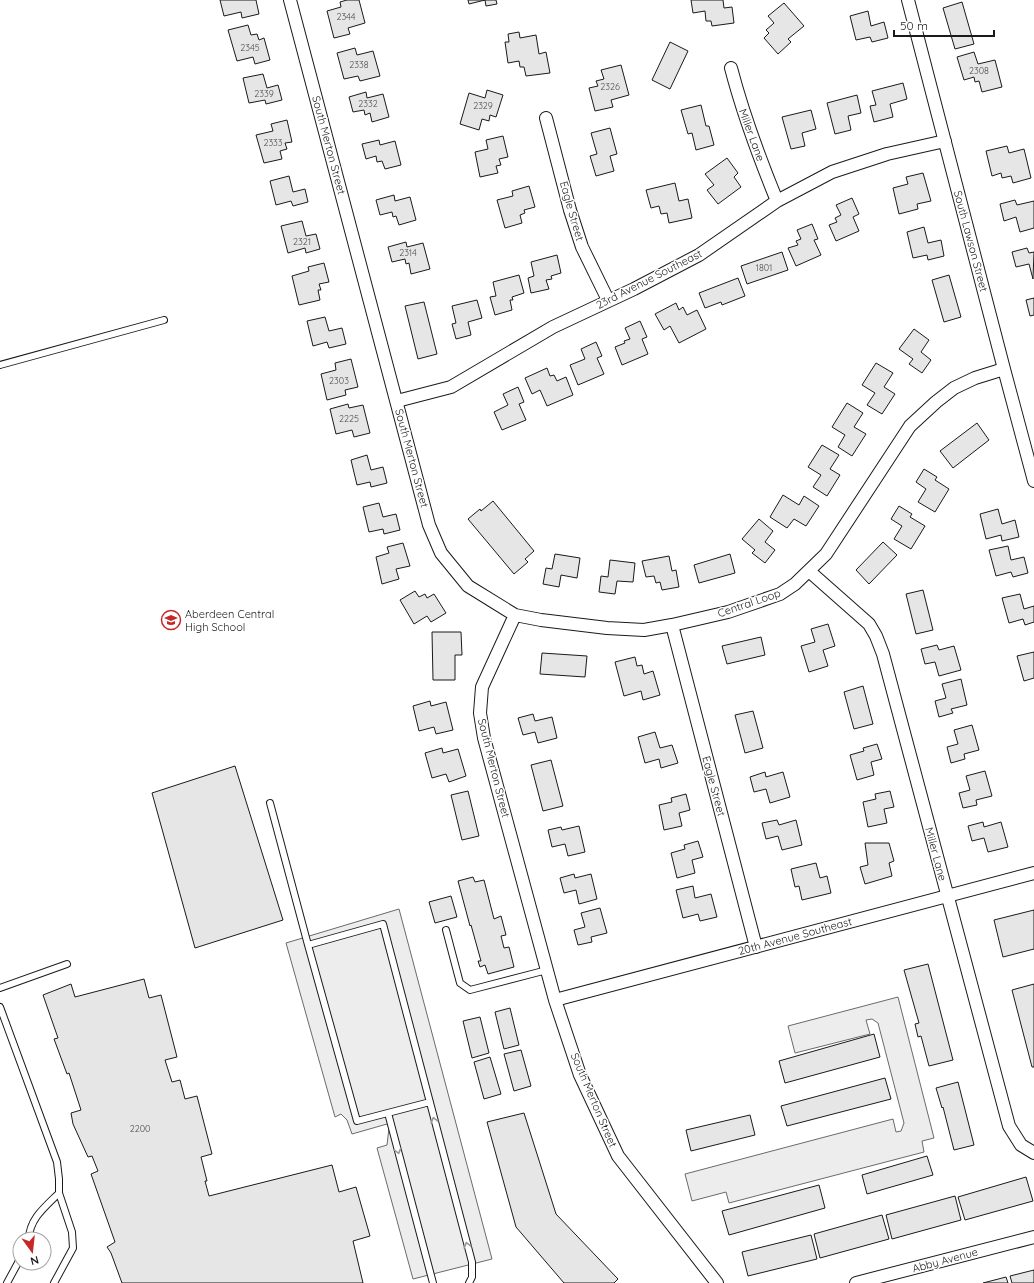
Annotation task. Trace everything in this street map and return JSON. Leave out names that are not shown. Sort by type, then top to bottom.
[{"type":"street","name":"South Merton Street","points":[[290,0],[429,525],[441,553],[468,586],[515,615],[482,687],[480,713],[484,738],[555,1000],[580,1075],[618,1156],[717,1283]]},
{"type":"street","name":"South Lawson Street","points":[[908,0],[1034,481]]},
{"type":"street","name":"Miller Lane","points":[[731,68],[739,101],[757,152],[777,201]]},
{"type":"street","name":"Eagle Street","points":[[546,118],[570,210],[582,247],[608,300]]},
{"type":"street","name":"23rd Avenue Southeast","points":[[397,401],[451,387],[553,327],[634,289],[699,255],[777,201],[832,172],[887,154],[945,140]]},
{"type":"street","name":"Central Loop","points":[[515,615],[541,620],[607,628],[644,630],[728,612],[780,594],[795,584],[826,554],[841,534],[910,426],[954,388],[975,378],[1004,370]]},
{"type":"street","name":"Miller Lane","points":[[809,571],[869,624],[876,636],[883,654],[1009,1126],[1021,1144],[1034,1153]]},
{"type":"street","name":"Eagle Street","points":[[672,625],[756,947]]},
{"type":"street","name":"20th Avenue Southeast","points":[[555,1000],[1034,873]]},
{"type":"street","name":"Abby Avenue","points":[[856,1283],[1034,1237]]},
{"type":"lane","points":[[0,365],[164,320]]},
{"type":"lane","points":[[270,803],[357,1121],[430,1102]]},
{"type":"lane","points":[[308,944],[383,924],[472,1262],[472,1277],[469,1283]]},
{"type":"lane","points":[[446,930],[460,983],[470,990],[547,970]]},
{"type":"lane","points":[[0,988],[67,964]]},
{"type":"lane","points":[[0,1007],[57,1162],[59,1193],[72,1232],[73,1248],[54,1283]]},
{"type":"lane","points":[[388,1113],[433,1283]]},
{"type":"lane","points":[[29,1231],[34,1220],[59,1193]]},
{"type":"lane","points":[[7,1283],[14,1271]]},
{"type":"shaded area","points":[[399,909],[492,1259],[413,1279],[377,1148],[387,1145],[389,1128],[387,1124],[352,1134],[347,1120],[341,1114],[335,1117],[286,943]]},
{"type":"shaded area","points":[[898,997],[934,1138],[922,1141],[924,1152],[729,1203],[726,1192],[692,1201],[685,1174],[893,1119],[896,1132],[901,1131],[904,1123],[878,1023],[872,1019],[866,1020],[870,1034],[795,1053],[788,1026]]},
{"type":"building","points":[[220,0],[256,0],[259,14],[242,18],[241,12],[224,16]]},
{"type":"building","points":[[347,0],[359,0],[365,23],[348,28],[350,34],[334,38],[327,11],[341,7],[340,2]]},
{"type":"building","points":[[468,0],[485,0],[469,4]]},
{"type":"building","points":[[485,0],[496,0],[497,4],[486,6]]},
{"type":"building","points":[[691,0],[723,0],[724,8],[732,7],[734,23],[712,26],[711,21],[706,21],[705,11],[693,13]]},
{"type":"building","points":[[962,2],[974,44],[955,49],[943,8]]},
{"type":"building","points":[[784,3],[804,26],[788,39],[791,42],[778,54],[764,38],[769,33],[766,30],[774,23],[768,16]]},
{"type":"building","points":[[868,11],[871,26],[884,22],[888,38],[872,42],[870,37],[856,40],[850,16]]},
{"type":"building","points":[[248,25],[251,35],[257,34],[259,40],[264,38],[270,60],[255,64],[253,57],[237,61],[228,30]]},
{"type":"building","points":[[519,32],[520,38],[536,35],[539,54],[546,52],[550,73],[526,76],[524,67],[520,67],[519,61],[508,63],[505,42],[509,42],[508,34]]},
{"type":"building","points":[[670,42],[688,51],[670,89],[652,80]]},
{"type":"building","points":[[355,48],[357,55],[373,51],[380,76],[360,81],[358,76],[344,79],[337,53]]},
{"type":"building","points":[[974,52],[978,64],[995,60],[1002,87],[982,92],[979,81],[975,82],[974,77],[964,80],[957,57]]},
{"type":"building","points":[[621,65],[629,95],[611,100],[613,107],[595,111],[589,88],[598,86],[596,81],[604,79],[601,70]]},
{"type":"building","points":[[263,74],[267,88],[278,85],[282,100],[266,104],[265,100],[249,103],[243,78]]},
{"type":"building","points":[[903,83],[907,99],[890,104],[893,117],[874,122],[870,106],[876,105],[872,91]]},
{"type":"building","points":[[487,90],[503,95],[496,117],[490,115],[489,121],[482,119],[479,130],[460,124],[469,93],[485,98]]},
{"type":"building","points":[[366,92],[367,98],[383,94],[389,117],[372,122],[370,113],[365,115],[364,110],[353,112],[349,97]]},
{"type":"building","points":[[857,95],[861,113],[848,116],[851,130],[835,134],[827,103]]},
{"type":"building","points":[[701,105],[706,126],[709,126],[714,145],[696,150],[692,133],[688,134],[681,110]]},
{"type":"building","points":[[811,110],[816,129],[802,133],[805,146],[791,149],[782,117]]},
{"type":"building","points":[[287,120],[292,142],[285,143],[287,149],[280,151],[282,159],[264,163],[256,135],[273,131],[271,124]]},
{"type":"building","points":[[610,128],[617,154],[610,156],[614,171],[596,176],[590,156],[597,154],[591,133]]},
{"type":"building","points":[[503,136],[508,157],[499,159],[501,165],[496,166],[498,173],[480,177],[475,152],[488,149],[486,140]]},
{"type":"building","points":[[379,140],[380,145],[395,141],[401,165],[385,169],[382,161],[377,162],[376,156],[366,159],[362,144]]},
{"type":"building","points":[[1007,146],[1009,153],[1024,149],[1031,178],[1013,183],[1011,176],[1002,178],[1001,173],[992,176],[986,151]]},
{"type":"building","points":[[727,158],[738,173],[734,177],[741,187],[718,204],[707,190],[714,185],[705,174]]},
{"type":"building","points":[[923,173],[931,201],[917,204],[918,209],[899,214],[893,188],[908,184],[906,177]]},
{"type":"building","points":[[289,176],[293,192],[305,189],[308,202],[293,206],[291,201],[276,205],[270,181]]},
{"type":"building","points":[[675,183],[679,201],[688,199],[692,218],[669,223],[667,213],[661,214],[659,206],[651,208],[646,190]]},
{"type":"building","points":[[529,186],[535,207],[524,210],[525,213],[520,215],[522,223],[505,228],[497,200],[513,196],[512,191]]},
{"type":"building","points":[[394,195],[395,201],[410,197],[416,220],[399,225],[396,216],[393,217],[392,212],[380,215],[376,200]]},
{"type":"building","points":[[852,198],[859,214],[853,217],[859,231],[836,241],[829,225],[837,222],[835,218],[841,215],[836,205]]},
{"type":"building","points":[[1015,200],[1017,205],[1034,201],[1034,228],[1020,232],[1016,217],[1004,221],[1000,204]]},
{"type":"building","points":[[302,221],[306,236],[316,234],[320,249],[306,253],[305,248],[288,253],[281,226]]},
{"type":"building","points":[[812,224],[818,239],[814,240],[821,255],[796,266],[788,248],[798,245],[796,241],[801,239],[797,230]]},
{"type":"building","points":[[924,227],[928,243],[941,240],[944,256],[928,260],[927,255],[913,258],[907,232]]},
{"type":"building","points":[[406,242],[407,247],[423,243],[430,269],[411,274],[409,263],[406,264],[405,259],[392,262],[388,247]]},
{"type":"building","points":[[1027,248],[1029,253],[1034,252],[1033,279],[1029,264],[1016,267],[1012,252]]},
{"type":"building","points":[[782,252],[788,270],[747,284],[741,266]]},
{"type":"building","points":[[557,255],[561,273],[551,276],[552,279],[546,280],[549,289],[531,293],[528,278],[534,276],[531,262]]},
{"type":"building","points":[[324,263],[329,282],[319,284],[321,290],[318,290],[320,300],[299,305],[292,276],[309,271],[308,267]]},
{"type":"building","points":[[519,275],[524,293],[512,297],[513,300],[510,300],[512,310],[495,315],[490,297],[496,296],[493,282]]},
{"type":"building","points":[[949,275],[961,317],[944,322],[932,280]]},
{"type":"building","points":[[738,278],[745,296],[722,305],[721,302],[705,308],[699,293]]},
{"type":"building","points":[[1034,298],[1034,315],[1030,316],[1026,300]]},
{"type":"building","points":[[477,300],[482,318],[468,322],[471,335],[456,339],[452,324],[456,323],[452,306]]},
{"type":"building","points":[[424,302],[437,354],[418,359],[405,306]]},
{"type":"building","points":[[676,303],[679,310],[683,307],[687,315],[697,310],[706,329],[679,343],[670,326],[664,330],[655,314]]},
{"type":"building","points":[[325,317],[329,331],[342,328],[346,344],[329,348],[327,342],[313,346],[307,321]]},
{"type":"building","points":[[640,321],[647,337],[642,339],[648,354],[622,365],[615,347],[630,339],[625,328]]},
{"type":"building","points":[[914,329],[929,340],[921,352],[931,360],[922,373],[909,364],[913,359],[899,349]]},
{"type":"building","points":[[596,342],[602,356],[597,358],[604,374],[578,385],[570,365],[585,359],[581,349]]},
{"type":"building","points":[[351,359],[358,387],[345,390],[346,395],[327,400],[321,374],[336,370],[335,363]]},
{"type":"building","points":[[876,363],[893,373],[884,387],[895,394],[882,414],[867,405],[875,393],[862,385]]},
{"type":"building","points":[[547,368],[550,376],[554,375],[557,381],[566,377],[573,395],[547,406],[540,390],[532,394],[525,378]]},
{"type":"building","points":[[518,387],[524,402],[519,404],[526,420],[502,430],[494,412],[508,405],[503,394]]},
{"type":"building","points":[[847,403],[863,413],[854,427],[866,434],[852,456],[838,447],[845,435],[832,427]]},
{"type":"building","points":[[348,404],[349,408],[363,405],[370,433],[354,437],[352,430],[336,434],[330,409]]},
{"type":"building","points":[[977,423],[989,440],[953,468],[940,451]]},
{"type":"building","points":[[822,445],[839,455],[830,469],[840,475],[827,496],[813,487],[821,475],[808,467]]},
{"type":"building","points":[[367,455],[371,470],[383,467],[387,483],[371,487],[370,482],[357,485],[351,460]]},
{"type":"building","points":[[924,469],[937,477],[935,480],[949,489],[935,512],[918,502],[926,489],[916,482]]},
{"type":"building","points":[[783,495],[799,505],[804,496],[819,506],[806,526],[794,519],[787,528],[770,517]]},
{"type":"building","points":[[493,501],[534,551],[525,559],[528,562],[514,574],[468,519]]},
{"type":"building","points":[[379,503],[383,517],[396,514],[400,530],[384,534],[383,529],[369,532],[363,507]]},
{"type":"building","points":[[899,506],[912,514],[910,517],[925,526],[911,549],[894,539],[902,526],[891,519]]},
{"type":"building","points":[[998,509],[1002,524],[1015,520],[1019,537],[1002,541],[1001,535],[986,539],[980,514]]},
{"type":"building","points":[[759,519],[773,531],[765,542],[775,550],[765,563],[752,553],[755,550],[742,539]]},
{"type":"building","points":[[883,542],[897,555],[869,584],[856,570]]},
{"type":"building","points":[[403,543],[410,566],[396,569],[399,579],[382,584],[376,557],[389,553],[387,547]]},
{"type":"building","points":[[1008,546],[1011,560],[1024,557],[1028,573],[1013,577],[1011,572],[996,576],[989,550]]},
{"type":"building","points":[[555,554],[580,558],[577,578],[561,575],[559,587],[543,584],[546,568],[552,569]]},
{"type":"building","points":[[730,554],[735,573],[699,583],[694,565]]},
{"type":"building","points":[[669,556],[672,571],[676,570],[679,587],[662,590],[660,582],[656,583],[654,576],[646,577],[642,561]]},
{"type":"building","points":[[610,560],[635,563],[633,582],[617,581],[615,594],[599,592],[601,576],[608,577]]},
{"type":"building","points":[[923,590],[933,630],[916,634],[906,594]]},
{"type":"building","points":[[415,591],[419,597],[425,594],[427,598],[434,594],[446,613],[431,622],[427,616],[414,624],[400,600]]},
{"type":"building","points":[[1020,594],[1024,609],[1034,606],[1034,622],[1025,625],[1023,619],[1009,623],[1002,598]]},
{"type":"building","points":[[828,624],[835,646],[823,650],[828,666],[809,672],[801,646],[815,642],[811,629]]},
{"type":"building","points":[[432,632],[461,632],[462,655],[455,655],[455,680],[433,680]]},
{"type":"building","points":[[761,637],[765,655],[727,664],[722,646]]},
{"type":"building","points":[[937,645],[939,650],[954,646],[961,670],[939,676],[935,662],[925,664],[921,649]]},
{"type":"building","points":[[1034,652],[1034,678],[1024,681],[1017,656]]},
{"type":"building","points":[[542,653],[587,656],[585,677],[540,674]]},
{"type":"building","points":[[635,657],[637,666],[642,665],[644,674],[653,671],[660,695],[643,700],[641,691],[624,696],[615,662]]},
{"type":"building","points":[[961,679],[967,705],[951,709],[953,713],[939,717],[935,701],[946,698],[942,684]]},
{"type":"building","points":[[863,686],[873,724],[854,729],[844,692]]},
{"type":"building","points":[[430,701],[431,706],[446,702],[453,730],[436,734],[434,727],[419,731],[413,706]]},
{"type":"building","points":[[753,711],[763,748],[745,753],[735,715]]},
{"type":"building","points":[[533,714],[535,721],[552,717],[557,738],[538,743],[535,732],[523,735],[518,718]]},
{"type":"building","points":[[972,725],[979,750],[964,754],[965,759],[951,763],[947,747],[958,744],[954,730]]},
{"type":"building","points":[[655,732],[660,748],[672,745],[678,763],[661,768],[659,759],[645,763],[638,737]]},
{"type":"building","points":[[877,744],[882,759],[871,762],[874,775],[857,780],[850,755],[864,751],[863,748]]},
{"type":"building","points":[[442,748],[443,753],[458,749],[466,776],[449,782],[446,774],[432,778],[425,753]]},
{"type":"building","points":[[551,760],[563,806],[543,811],[531,765]]},
{"type":"building","points":[[235,766],[283,920],[195,948],[152,793]]},
{"type":"building","points":[[985,771],[992,796],[976,800],[977,805],[963,808],[959,793],[970,790],[966,776]]},
{"type":"building","points":[[765,772],[766,777],[783,772],[790,797],[770,803],[766,789],[754,792],[750,777]]},
{"type":"building","points":[[468,791],[479,836],[462,840],[451,795]]},
{"type":"building","points":[[890,791],[894,807],[884,809],[887,823],[868,827],[863,802],[876,799],[875,794]]},
{"type":"building","points":[[686,794],[690,810],[679,813],[682,826],[664,830],[659,805],[672,802],[671,798]]},
{"type":"building","points":[[777,820],[779,825],[796,820],[802,845],[782,850],[778,836],[766,839],[762,823]]},
{"type":"building","points":[[983,822],[984,827],[1001,822],[1008,847],[988,852],[984,838],[972,841],[968,826]]},
{"type":"building","points":[[579,826],[585,852],[568,856],[565,844],[552,847],[548,830],[561,827],[562,830]]},
{"type":"building","points":[[698,841],[703,857],[692,860],[695,873],[677,878],[671,853],[685,849],[684,845]]},
{"type":"building","points":[[865,843],[889,843],[894,861],[889,863],[892,876],[865,884],[860,867],[868,865]]},
{"type":"building","points":[[816,863],[820,878],[827,876],[831,893],[802,900],[799,886],[795,887],[791,869]]},
{"type":"building","points":[[574,874],[575,878],[591,874],[597,899],[579,904],[576,890],[564,893],[560,878]]},
{"type":"building","points":[[473,877],[475,882],[484,880],[494,919],[501,916],[506,935],[501,936],[504,948],[509,947],[514,967],[488,974],[485,965],[480,967],[478,961],[481,961],[458,881]]},
{"type":"building","points":[[693,886],[695,898],[711,894],[717,917],[700,921],[698,914],[683,918],[676,890]]},
{"type":"building","points":[[451,896],[457,917],[435,923],[429,902]]},
{"type":"building","points":[[600,908],[607,933],[591,937],[592,942],[578,945],[574,930],[585,927],[581,913]]},
{"type":"building","points":[[1034,910],[1034,949],[1003,957],[994,920]]},
{"type":"building","points":[[928,964],[953,1060],[929,1066],[921,1036],[918,1037],[915,1024],[919,1023],[904,970]]},
{"type":"building","points":[[144,979],[149,998],[161,995],[177,1057],[165,1060],[172,1082],[180,1080],[185,1099],[197,1096],[212,1154],[201,1157],[209,1196],[332,1165],[339,1192],[356,1187],[370,1236],[353,1241],[363,1283],[122,1283],[111,1253],[107,1247],[115,1242],[91,1174],[98,1171],[92,1156],[88,1157],[73,1124],[71,1113],[81,1110],[69,1073],[67,1074],[54,1039],[58,1038],[43,995],[71,984],[75,997]]},
{"type":"building","points":[[1034,984],[1034,1067],[1032,1067],[1012,990]]},
{"type":"building","points":[[510,1008],[519,1045],[504,1049],[495,1012]]},
{"type":"building","points":[[480,1017],[489,1053],[472,1058],[463,1021]]},
{"type":"building","points":[[874,1034],[880,1057],[785,1083],[779,1061]]},
{"type":"building","points":[[521,1050],[531,1086],[514,1091],[504,1054]]},
{"type":"building","points":[[490,1057],[501,1094],[484,1099],[474,1062]]},
{"type":"building","points":[[885,1078],[891,1099],[787,1126],[781,1106]]},
{"type":"building","points":[[958,1082],[974,1145],[954,1150],[943,1107],[942,1108],[936,1088]]},
{"type":"building","points":[[524,1113],[556,1214],[618,1279],[614,1283],[564,1283],[516,1227],[487,1122]]},
{"type":"building","points":[[750,1115],[755,1135],[691,1151],[686,1130]]},
{"type":"building","points":[[927,1156],[933,1175],[867,1194],[862,1175]]},
{"type":"building","points":[[1026,1177],[1033,1201],[965,1220],[958,1197]]},
{"type":"building","points":[[819,1185],[825,1208],[729,1235],[722,1211]]},
{"type":"building","points":[[955,1196],[961,1220],[892,1239],[886,1215]]},
{"type":"building","points":[[882,1215],[889,1239],[820,1258],[814,1234]]},
{"type":"building","points":[[811,1235],[817,1259],[748,1276],[742,1252]]},
{"type":"building","points":[[1034,1270],[1034,1283],[1012,1283],[1010,1276]]},
{"type":"building","points":[[1006,1277],[1008,1283],[983,1283]]},
{"type":"place","name":"Aberdeen Central High School","points":[[171,620]]}]
